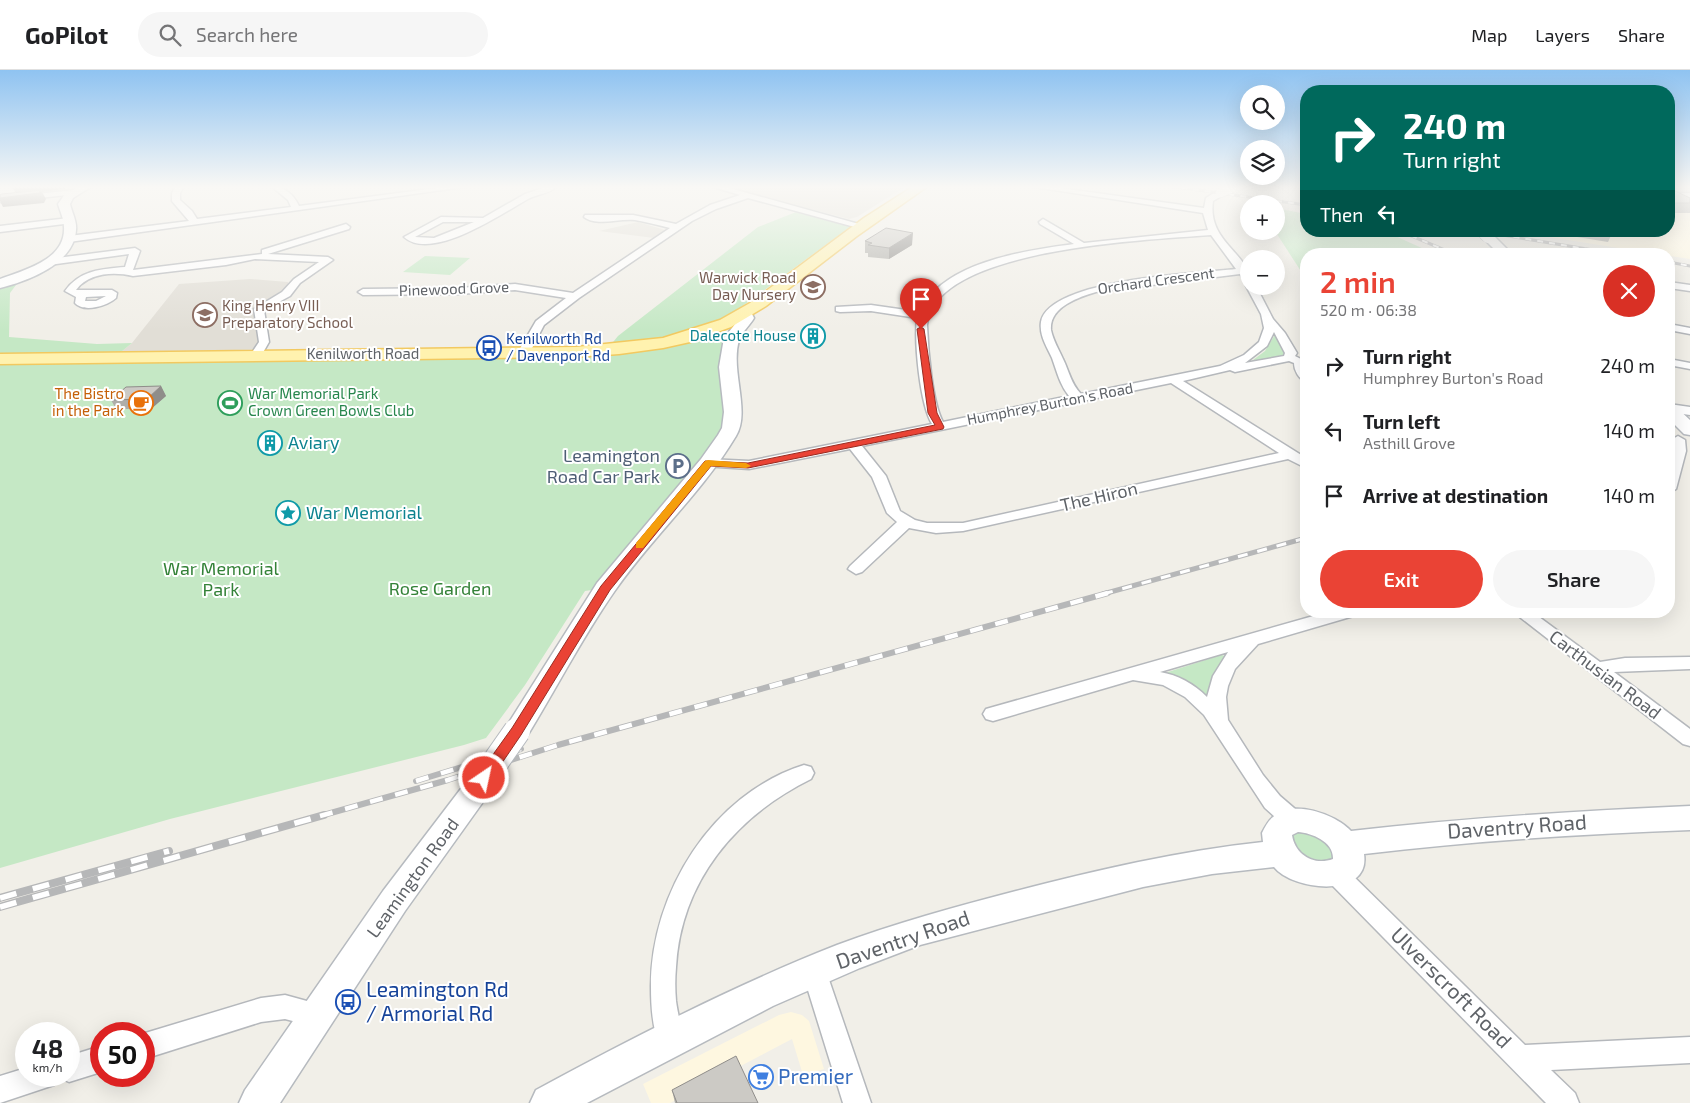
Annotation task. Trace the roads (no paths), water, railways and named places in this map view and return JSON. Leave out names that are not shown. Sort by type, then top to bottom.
[{"type":"main road","points":[[0,284],[49,262],[63,250],[69,239],[69,234]]},
{"type":"main road","name":"Kenilworth Road","points":[[0,359],[626,349],[726,329],[851,234]]},
{"type":"main road","points":[[1488,237],[1500,248]]},
{"type":"main road","name":"Leamington Road","points":[[258,1103],[394,901],[473,794],[516,731],[605,588],[708,463],[723,442],[732,424],[726,329]]},
{"type":"main road","points":[[1675,419],[1684,435]]},
{"type":"main road","name":"Daventry Road","points":[[1344,844],[1449,832],[1566,823],[1690,818]]},
{"type":"main road","points":[[1293,820],[1317,823],[1332,831],[1344,844],[1348,853],[1348,862],[1344,868],[1336,874],[1326,876],[1309,873],[1293,864],[1282,853],[1276,841],[1277,833],[1284,824],[1293,820]]},
{"type":"main road","name":"Daventry Road","points":[[549,1103],[670,1037],[814,971],[893,939],[1055,894],[1207,863],[1282,853]]},
{"type":"street","points":[[69,239],[104,234]]},
{"type":"street","points":[[49,262],[135,250],[128,273],[133,273],[226,262],[251,257],[323,234]]},
{"type":"street","points":[[411,234],[408,236],[412,239],[444,240],[455,234]]},
{"type":"street","points":[[524,352],[540,323],[575,296],[666,234]]},
{"type":"street","points":[[1064,234],[1083,246]]},
{"type":"street","points":[[940,427],[932,413],[921,329],[923,316],[930,303],[940,291],[980,267],[1022,255],[1083,246],[1193,234]]},
{"type":"street","points":[[1215,234],[1240,267]]},
{"type":"street","points":[[251,257],[329,260],[298,281],[286,294],[259,309],[264,342],[257,354]]},
{"type":"street","points":[[79,294],[70,290],[78,279],[92,274],[129,269]]},
{"type":"street","name":"Orchard Crescent","points":[[1079,399],[1069,388],[1046,328],[1049,316],[1061,304],[1079,294],[1100,288],[1240,271]]},
{"type":"street","name":"Pinewood Grove","points":[[363,292],[459,291],[515,286],[575,296]]},
{"type":"street","points":[[1675,286],[1690,288]]},
{"type":"street","points":[[1256,295],[1268,318],[1285,341],[1291,353],[1289,358],[1299,361],[1300,369]]},
{"type":"street","points":[[840,309],[871,308],[923,316]]},
{"type":"street","name":"Humphrey Burton's Road","points":[[1216,371],[1237,363],[1256,352],[1268,334],[1268,318]]},
{"type":"street","points":[[1675,328],[1690,331]]},
{"type":"street","name":"Humphrey Burton's Road","points":[[708,463],[748,465],[1173,379],[1248,367],[1289,358]]},
{"type":"street","points":[[1675,363],[1690,366]]},
{"type":"street","points":[[1173,379],[1300,460]]},
{"type":"street","points":[[1675,410],[1690,411]]},
{"type":"street","points":[[1675,466],[1684,435]]},
{"type":"street","points":[[853,444],[879,476],[886,490],[891,510],[907,521],[856,569]]},
{"type":"street","name":"The Hiron","points":[[907,521],[929,528],[963,527],[1291,454]]},
{"type":"street","points":[[992,714],[1327,618]]},
{"type":"street","name":"Carthusian Road","points":[[1529,618],[1690,739]]},
{"type":"street","points":[[1220,721],[1216,704],[1220,680],[1238,653],[1252,640]]},
{"type":"street","points":[[1597,669],[1625,664],[1690,663]]},
{"type":"street","points":[[1122,677],[1152,677],[1177,684],[1196,695],[1220,721],[1270,800],[1293,820]]},
{"type":"street","points":[[670,1037],[662,996],[662,965],[672,918],[689,877],[714,840],[742,812],[762,796],[804,773]]},
{"type":"street","name":"Ulverscroft Road","points":[[1336,874],[1565,1103]]},
{"type":"street","points":[[814,971],[857,1103]]},
{"type":"street","points":[[155,1043],[261,1010],[285,1007],[316,1015]]},
{"type":"street","points":[[1522,1058],[1690,1050]]},
{"type":"street","points":[[0,1090],[15,1085]]},
{"type":"railway","points":[[1414,237],[1440,248]]},
{"type":"railway","points":[[1514,237],[1581,248]]},
{"type":"railway","points":[[1675,263],[1690,266]]},
{"type":"railway","points":[[1103,594],[1300,540]]},
{"type":"railway","points":[[320,816],[448,780],[558,745],[1108,593]]},
{"type":"railway","points":[[416,781],[521,749]]},
{"type":"railway","points":[[0,907],[324,815]]},
{"type":"railway","points":[[0,898],[169,851]]},
{"type":"place","name":"Warwick Road Day Nursery","points":[[813,287]]},
{"type":"place","name":"King Henry VIII Preparatory School","points":[[205,315]]},
{"type":"place","name":"Dalecote House","points":[[813,336]]},
{"type":"place","name":"Kenilworth Rd / Davenport Rd","points":[[489,348]]},
{"type":"place","name":"The Bistro in the Park","points":[[141,403]]},
{"type":"place","name":"War Memorial Park Crown Green Bowls Club","points":[[230,403]]},
{"type":"place","name":"Aviary","points":[[270,443]]},
{"type":"place","name":"Leamington Road Car Park","points":[[678,466]]},
{"type":"place","name":"War Memorial","points":[[288,513]]},
{"type":"place","name":"Leamington Rd / Armorial Rd","points":[[348,1002]]},
{"type":"place","name":"Premier","points":[[761,1077]]},
{"type":"park label","name":"War Memorial Park","points":[[221,579]]},
{"type":"park label","name":"Rose Garden","points":[[440,589]]}]
